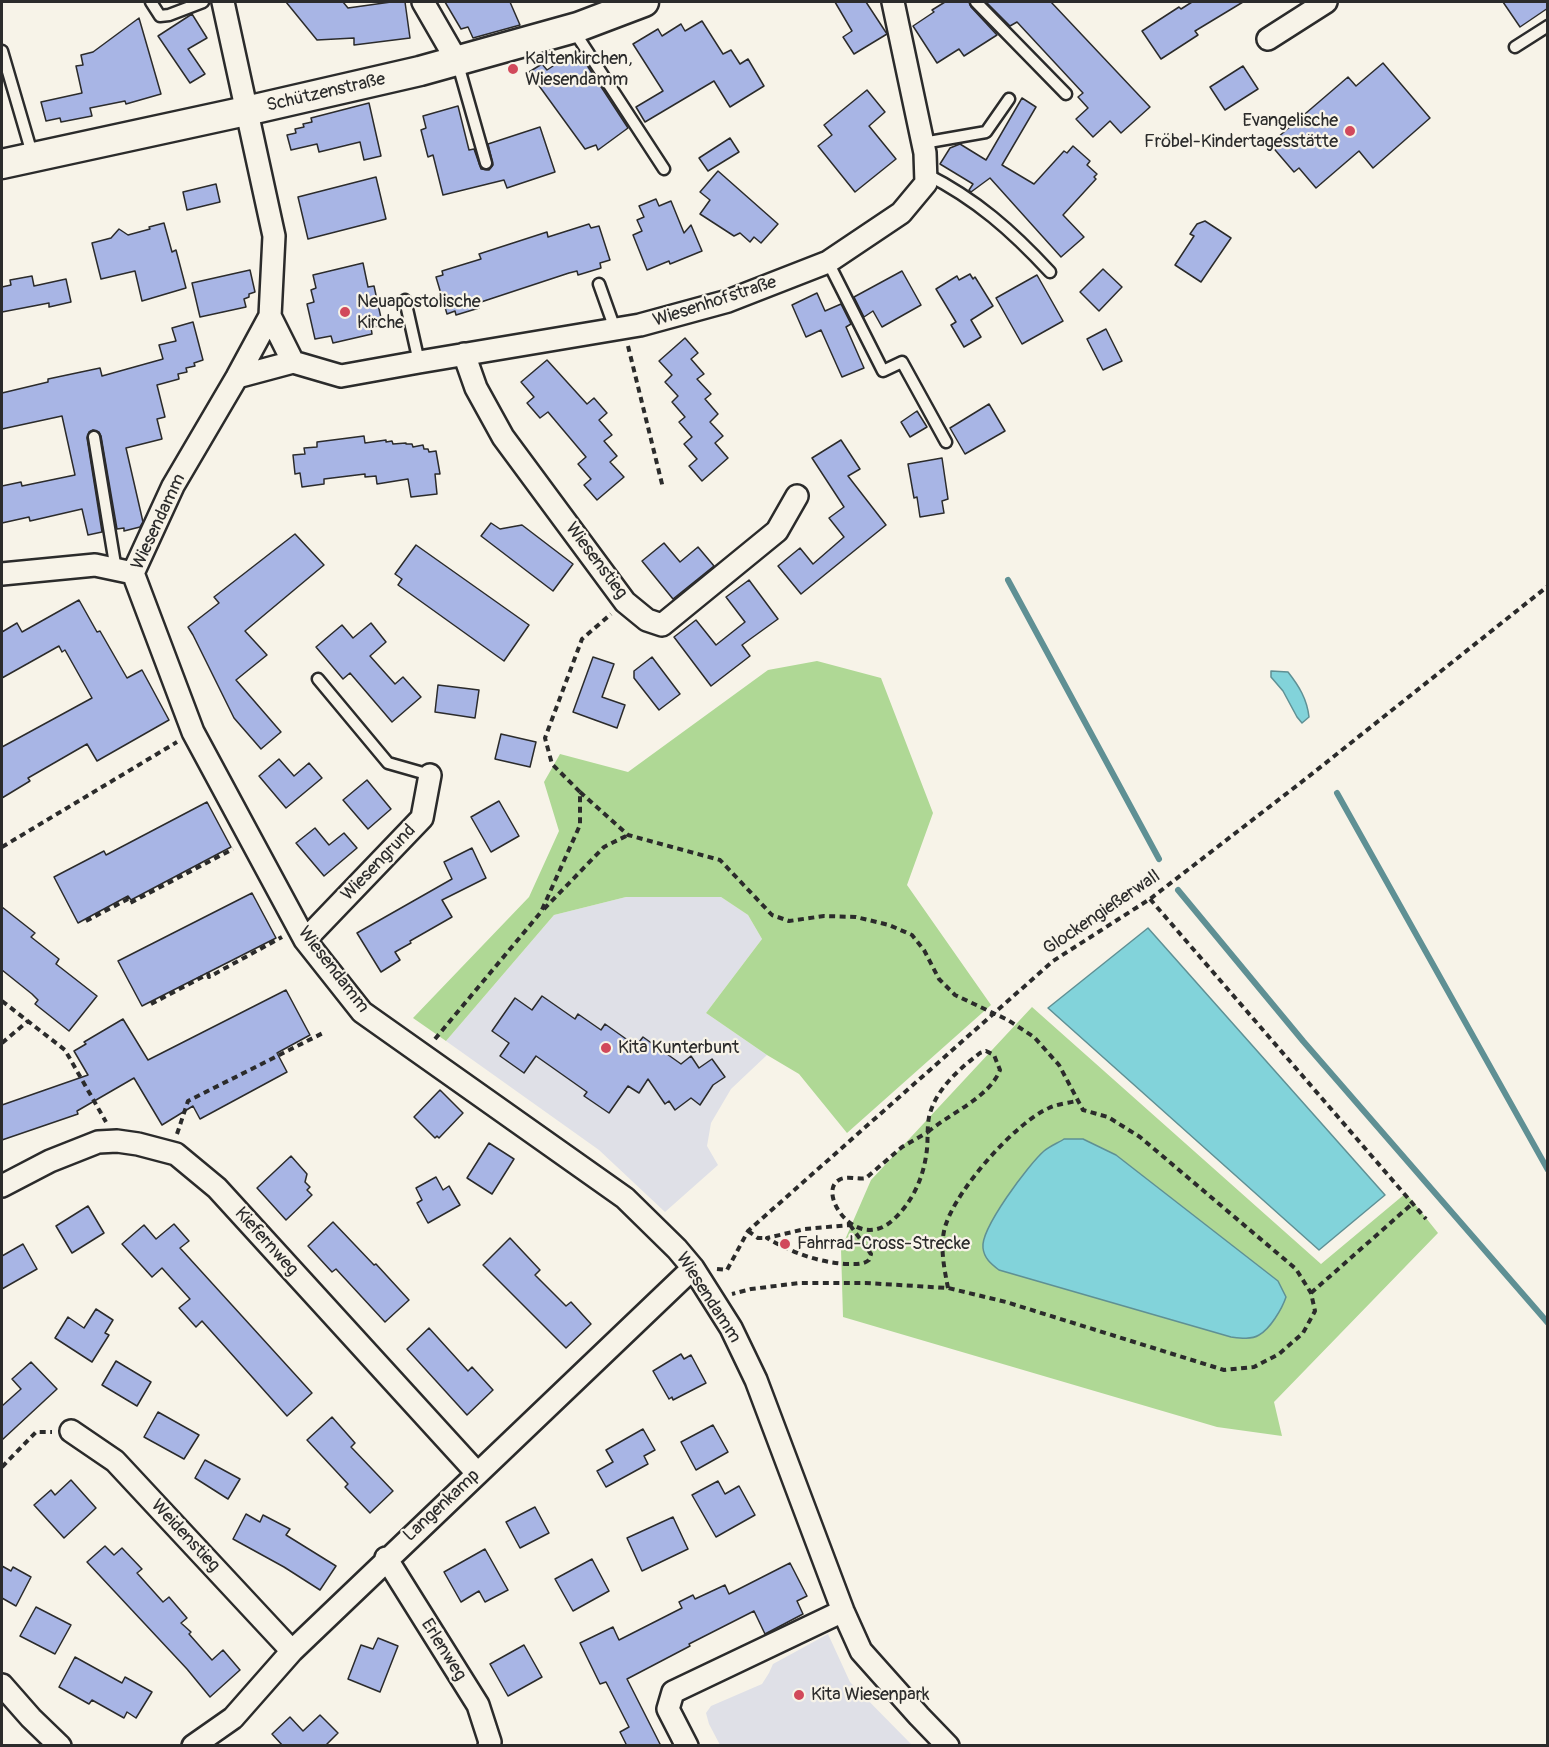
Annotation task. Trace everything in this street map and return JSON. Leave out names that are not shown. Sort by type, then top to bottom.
[{"type":"main road","name":"Schützenstraße","points":[[2,164],[246,111],[457,61],[573,29],[644,2]]},
{"type":"street","name":"Wiesendamm","points":[[223,2],[274,236],[270,315],[237,377],[124,571],[193,732],[302,934],[362,1012],[625,1198],[693,1268],[731,1328],[756,1380],[843,1611],[861,1651],[948,1746]]},
{"type":"street","points":[[423,2],[457,61]]},
{"type":"street","points":[[892,2],[923,144],[926,174]]},
{"type":"street","points":[[1268,39],[1326,2]]},
{"type":"street","name":"Wiesenhofstraße","points":[[293,362],[341,376],[640,326],[728,301],[828,262],[901,213],[926,183],[926,174]]},
{"type":"street","points":[[237,377],[293,362],[270,315]]},
{"type":"street","name":"Wiesenstieg","points":[[464,354],[476,388],[503,437],[625,602],[647,620],[662,625],[777,531],[797,495]]},
{"type":"street","points":[[2,574],[95,565],[124,571]]},
{"type":"street","name":"Wiesengrund","points":[[302,934],[422,818],[430,774]]},
{"type":"street","name":"Kiefernweg","points":[[2,1186],[50,1161],[98,1143],[117,1141],[176,1154],[217,1188],[477,1473]]},
{"type":"street","name":"Langenkamp","points":[[193,1746],[233,1718],[292,1651],[386,1558],[693,1268]]},
{"type":"street","name":"Weidenstieg","points":[[71,1431],[115,1461],[292,1651]]},
{"type":"street","name":"Erlenweg","points":[[386,1558],[478,1705],[490,1742],[489,1746]]},
{"type":"street","points":[[687,1746],[668,1709],[673,1692],[843,1611]]},
{"type":"street","points":[[2,1685],[60,1746]]},
{"type":"lane","points":[[151,2],[160,16],[169,15],[203,2]]},
{"type":"lane","points":[[976,2],[1066,94]]},
{"type":"lane","points":[[1515,47],[1548,26]]},
{"type":"lane","points":[[573,29],[663,170]]},
{"type":"lane","points":[[2,51],[33,157]]},
{"type":"lane","points":[[457,61],[486,163]]},
{"type":"lane","points":[[923,144],[986,132],[1009,99]]},
{"type":"lane","points":[[926,174],[967,196],[988,211],[1050,272]]},
{"type":"lane","points":[[828,262],[883,371],[902,362],[946,442]]},
{"type":"lane","points":[[599,284],[619,328]]},
{"type":"lane","points":[[405,300],[419,362]]},
{"type":"lane","points":[[94,437],[124,571]]},
{"type":"lane","points":[[318,679],[388,763],[430,774]]},
{"type":"path","points":[[619,328],[663,488]]},
{"type":"path","name":"Glockengießerwall","points":[[693,1268],[727,1270],[748,1231],[1053,961],[1150,899],[1548,586]]},
{"type":"path","points":[[625,602],[582,639],[545,738],[552,765],[628,835],[720,860],[772,915],[789,921],[824,916],[856,918],[889,925],[912,935],[924,950],[939,979],[955,995],[1008,1020],[1034,1037],[1059,1065],[1076,1101],[1083,1110],[1108,1117],[1140,1137],[1296,1269],[1311,1293],[1315,1311],[1303,1333],[1279,1354],[1254,1367],[1224,1370],[1006,1302],[948,1287],[800,1283],[751,1289],[725,1296],[714,1302]]},
{"type":"path","points":[[2,847],[193,732]]},
{"type":"path","points":[[541,912],[580,825],[580,792]]},
{"type":"path","points":[[422,1053],[446,1028],[541,912],[604,847],[628,835]]},
{"type":"path","points":[[86,921],[128,899],[130,903],[252,839]]},
{"type":"path","points":[[1150,899],[1426,1219]]},
{"type":"path","points":[[151,1004],[208,974],[209,977],[302,934]]},
{"type":"path","points":[[2,1001],[65,1050],[117,1141]]},
{"type":"path","points":[[2,1043],[28,1021]]},
{"type":"path","points":[[176,1154],[177,1130],[188,1101],[325,1032]]},
{"type":"path","points":[[748,1231],[758,1238],[767,1238],[805,1229],[850,1225],[860,1229],[882,1227],[892,1221],[920,1184],[927,1148],[927,1132],[929,1116],[945,1084],[980,1053],[986,1051],[994,1054],[1000,1070],[997,1079],[975,1099],[945,1117],[927,1132],[902,1147],[866,1178],[845,1178],[833,1184],[832,1197],[850,1225],[871,1254],[869,1260],[864,1264],[828,1263],[789,1251],[767,1238]]},
{"type":"path","points":[[948,1287],[942,1258],[946,1224],[966,1186],[1019,1129],[1049,1107],[1076,1101]]},
{"type":"path","points":[[1311,1293],[1413,1203]]},
{"type":"path","points":[[2,1467],[36,1432],[71,1431]]},
{"type":"shaded area","name":"Kita Kunterbunt","points":[[626,897],[721,897],[748,915],[762,939],[706,1013],[767,1055],[731,1089],[711,1123],[707,1146],[718,1165],[665,1212],[599,1150],[446,1041],[554,915]]},
{"type":"shaded area","name":"Kita Wiesenpark","points":[[828,1634],[850,1682],[912,1745],[720,1745],[706,1713],[711,1706],[762,1684],[773,1664]]},
{"type":"green space","points":[[817,661],[881,678],[933,813],[907,885],[991,1005],[847,1133],[799,1074],[706,1013],[762,939],[748,915],[721,897],[626,897],[554,915],[446,1041],[413,1018],[529,897],[559,831],[544,782],[560,754],[628,772],[768,670]]},
{"type":"green space","points":[[1032,1007],[1321,1264],[1406,1193],[1438,1233],[1274,1402],[1282,1436],[1217,1427],[843,1317],[841,1249],[871,1180]],"holes":[[[1083,1139],[1116,1155],[1278,1281]]]},
{"type":"water","points":[[1271,671],[1288,672],[1299,688],[1309,717],[1302,723],[1283,691],[1271,677]]},
{"type":"water","points":[[1148,928],[1385,1195],[1319,1250],[1048,1008]]},
{"type":"water","points":[[1064,1139],[1083,1139],[1116,1155],[1278,1281],[1286,1297],[1271,1324],[1252,1338],[1231,1337],[999,1270],[991,1263],[985,1255],[984,1239],[997,1212],[1037,1158],[1046,1149]]},
{"type":"building","points":[[286,2],[343,2],[348,8],[405,2],[410,38],[354,45],[354,38],[317,40]]},
{"type":"building","points":[[445,2],[510,2],[520,25],[473,38],[468,27],[461,29]]},
{"type":"building","points":[[835,2],[866,2],[887,34],[854,54],[843,37],[852,31]]},
{"type":"building","points":[[945,2],[969,2],[997,35],[964,56],[959,49],[937,63],[913,26]]},
{"type":"building","points":[[986,2],[1051,2],[1150,107],[1121,133],[1110,121],[1093,137],[1076,119],[1088,108],[1078,97],[1083,93],[1017,22],[1010,26]]},
{"type":"building","points":[[1192,2],[1243,2],[1195,31],[1198,35],[1161,59],[1142,31],[1179,7],[1181,9]]},
{"type":"building","points":[[1503,2],[1548,2],[1548,8],[1520,27]]},
{"type":"building","points":[[192,14],[207,38],[188,49],[205,74],[190,83],[158,36]]},
{"type":"building","points":[[139,18],[161,94],[126,104],[125,101],[90,108],[92,116],[61,122],[60,118],[46,121],[41,102],[82,93],[76,66],[83,65],[81,55],[93,52]]},
{"type":"building","points":[[702,21],[723,54],[731,50],[740,64],[748,59],[764,86],[730,107],[714,81],[645,122],[636,107],[663,91],[633,44],[658,29],[662,36],[681,24],[685,31]]},
{"type":"building","points":[[577,50],[628,128],[598,150],[596,145],[585,149],[529,72],[542,64],[547,70]]},
{"type":"building","name":"Evangelische Fröbel-Kindertagesstätte","points":[[1383,63],[1430,118],[1373,168],[1359,151],[1316,188],[1299,168],[1294,172],[1270,144],[1348,77],[1356,86]]},
{"type":"building","points":[[1243,66],[1258,89],[1225,110],[1210,87]]},
{"type":"building","points":[[867,90],[885,112],[869,126],[896,159],[855,192],[818,146],[832,135],[824,125]]},
{"type":"building","points":[[1022,98],[1036,107],[1002,165],[1034,184],[1064,151],[1067,153],[1073,146],[1090,161],[1087,165],[1097,174],[1094,177],[1096,179],[1063,215],[1084,237],[1061,257],[990,178],[971,192],[969,190],[973,184],[940,164],[950,148],[960,144],[986,160]]},
{"type":"building","points":[[369,103],[381,156],[364,160],[360,142],[319,152],[317,144],[291,150],[287,135],[296,133],[295,129],[304,127],[303,124],[312,122],[311,118]]},
{"type":"building","points":[[458,106],[469,150],[474,149],[481,169],[489,170],[493,165],[488,144],[540,127],[555,172],[507,188],[504,180],[443,195],[433,155],[428,157],[421,130],[426,128],[423,116]]},
{"type":"building","points":[[730,138],[739,152],[708,171],[699,158]]},
{"type":"building","points":[[718,171],[778,224],[761,243],[754,237],[750,242],[740,233],[734,236],[700,214],[710,200],[700,192]]},
{"type":"building","points":[[376,177],[386,219],[308,239],[298,197]]},
{"type":"building","points":[[216,184],[220,202],[187,210],[183,192]]},
{"type":"building","points":[[656,199],[659,206],[671,201],[684,233],[691,225],[702,251],[670,264],[669,261],[647,270],[633,235],[642,231],[637,220],[644,217],[639,206]]},
{"type":"building","points":[[1205,221],[1231,238],[1201,282],[1175,265],[1194,236],[1190,234],[1197,224]]},
{"type":"building","points":[[164,223],[172,252],[176,250],[186,288],[142,301],[135,271],[101,279],[92,243],[111,238],[119,229],[128,235]]},
{"type":"building","points":[[589,224],[591,228],[599,226],[610,260],[600,263],[601,268],[578,275],[577,271],[569,273],[478,303],[479,308],[456,315],[455,311],[447,314],[436,277],[443,275],[442,271],[481,259],[479,254],[547,232],[548,237]]},
{"type":"building","points":[[363,263],[368,287],[374,286],[381,318],[377,319],[379,326],[371,327],[372,334],[333,343],[331,336],[315,339],[307,304],[314,302],[311,290],[316,288],[313,275]]},
{"type":"building","points":[[1103,269],[1122,287],[1099,311],[1080,292]]},
{"type":"building","points":[[250,270],[255,292],[244,299],[246,307],[200,317],[192,283]]},
{"type":"building","points":[[902,271],[921,305],[882,327],[873,311],[864,317],[854,297]]},
{"type":"building","points":[[970,274],[973,279],[975,277],[993,306],[971,320],[981,337],[964,347],[951,325],[956,322],[936,289],[957,276],[959,280]]},
{"type":"building","points":[[1037,275],[1063,321],[1022,344],[996,298]]},
{"type":"building","points":[[32,276],[34,286],[66,279],[71,302],[49,307],[49,303],[2,312],[2,287],[11,285],[10,280]]},
{"type":"building","points":[[817,293],[825,311],[841,304],[851,324],[846,327],[864,368],[842,377],[821,330],[806,337],[792,305]]},
{"type":"building","points":[[193,322],[203,360],[194,363],[195,366],[186,368],[187,372],[178,374],[179,379],[157,385],[165,417],[157,419],[162,439],[126,448],[143,522],[140,527],[124,531],[124,528],[117,529],[101,436],[99,432],[93,430],[89,432],[87,438],[102,532],[88,535],[82,509],[30,521],[29,517],[2,523],[2,486],[21,482],[22,486],[75,475],[62,416],[2,429],[2,393],[48,382],[48,379],[100,368],[102,376],[163,359],[159,345],[176,341],[172,328]]},
{"type":"building","points":[[1106,329],[1122,361],[1103,370],[1087,339]]},
{"type":"building","points":[[685,338],[698,353],[691,359],[704,374],[697,379],[711,394],[705,399],[718,414],[710,422],[723,436],[715,443],[728,458],[702,481],[689,466],[697,459],[684,444],[692,437],[679,422],[685,417],[672,402],[678,396],[665,382],[672,375],[659,361]]},
{"type":"building","points":[[547,360],[587,404],[594,398],[607,413],[599,420],[612,435],[604,441],[617,456],[610,462],[624,477],[597,500],[584,485],[591,479],[578,464],[586,457],[548,412],[540,418],[527,403],[534,397],[521,382]]},
{"type":"building","points":[[989,404],[1005,431],[965,454],[950,428]]},
{"type":"building","points":[[917,411],[927,427],[910,437],[901,422]]},
{"type":"building","points":[[364,436],[365,443],[386,440],[386,442],[392,441],[393,444],[412,444],[413,447],[423,445],[424,449],[428,449],[429,452],[436,451],[440,474],[435,474],[437,494],[411,497],[408,479],[377,484],[376,476],[365,477],[365,474],[324,479],[324,484],[302,487],[300,473],[295,474],[293,455],[305,454],[304,448],[317,447],[317,442]]},
{"type":"building","points":[[841,440],[860,469],[848,476],[886,525],[801,594],[778,566],[800,548],[813,564],[844,537],[829,518],[844,507],[812,458]]},
{"type":"building","points":[[942,458],[948,499],[942,501],[944,513],[920,517],[908,464]]},
{"type":"building","points":[[491,523],[500,529],[522,525],[573,564],[553,591],[481,536]]},
{"type":"building","points":[[295,534],[324,565],[245,631],[267,655],[236,680],[281,732],[261,749],[234,718],[188,627],[219,603],[214,597]]},
{"type":"building","points":[[664,543],[680,562],[698,547],[714,566],[673,599],[642,561]]},
{"type":"building","points":[[416,545],[529,625],[504,661],[398,585],[402,579],[395,574]]},
{"type":"building","points":[[749,580],[778,619],[742,645],[750,656],[711,686],[674,637],[696,620],[716,645],[745,622],[726,597]]},
{"type":"building","points":[[79,600],[127,678],[142,670],[169,720],[97,761],[87,744],[28,778],[30,781],[2,798],[2,747],[92,698],[65,650],[62,652],[59,646],[2,678],[2,632],[17,623],[22,632]]},
{"type":"building","points":[[371,623],[386,642],[370,656],[395,684],[403,677],[421,697],[392,722],[350,673],[343,679],[316,647],[342,625],[353,638]]},
{"type":"building","points":[[593,657],[614,664],[602,697],[625,705],[617,728],[573,712]]},
{"type":"building","points":[[652,657],[680,694],[659,710],[634,678],[634,671]]},
{"type":"building","points":[[438,685],[479,690],[475,718],[435,712]]},
{"type":"building","points":[[501,734],[536,742],[530,767],[495,759]]},
{"type":"building","points":[[279,759],[294,776],[309,763],[322,778],[286,808],[259,776]]},
{"type":"building","points":[[367,780],[391,809],[368,829],[343,800]]},
{"type":"building","points":[[499,801],[519,836],[491,852],[471,817]]},
{"type":"building","points":[[207,802],[231,847],[131,900],[128,896],[78,923],[54,877],[104,851],[106,855]]},
{"type":"building","points":[[315,828],[329,845],[344,833],[357,848],[324,876],[296,843]]},
{"type":"building","points":[[472,848],[486,878],[442,900],[452,917],[395,952],[400,960],[381,972],[357,933],[452,879],[444,862]]},
{"type":"building","points":[[252,893],[276,938],[142,1006],[118,961]]},
{"type":"building","points":[[2,907],[35,933],[31,937],[59,959],[56,964],[97,996],[69,1031],[35,1004],[38,1000],[2,970]]},
{"type":"building","points":[[286,990],[310,1035],[277,1053],[287,1072],[200,1119],[193,1106],[162,1125],[134,1078],[77,1111],[78,1114],[2,1140],[2,1105],[88,1075],[74,1051],[86,1044],[84,1042],[123,1019],[148,1060]]},
{"type":"building","points":[[542,996],[575,1019],[578,1014],[601,1030],[605,1024],[636,1046],[643,1037],[681,1064],[691,1056],[699,1068],[712,1059],[725,1077],[713,1085],[700,1105],[691,1098],[675,1110],[669,1101],[665,1104],[648,1079],[639,1093],[628,1086],[609,1113],[584,1096],[587,1092],[536,1056],[524,1073],[500,1056],[509,1043],[492,1031],[515,998],[532,1010]]},
{"type":"building","points":[[440,1090],[463,1113],[439,1138],[437,1136],[435,1138],[414,1117]]},
{"type":"building","points":[[489,1143],[514,1159],[492,1194],[467,1178]]},
{"type":"building","points":[[291,1156],[307,1174],[305,1182],[310,1187],[307,1190],[312,1195],[286,1220],[257,1188]]},
{"type":"building","points":[[436,1177],[443,1190],[449,1186],[460,1205],[428,1223],[417,1203],[422,1200],[416,1188]]},
{"type":"building","points":[[88,1206],[104,1233],[72,1253],[56,1226]]},
{"type":"building","points":[[333,1222],[409,1300],[385,1322],[336,1269],[332,1272],[308,1246]]},
{"type":"building","points":[[174,1224],[189,1241],[180,1248],[312,1393],[287,1416],[202,1321],[196,1327],[179,1308],[190,1299],[162,1268],[152,1277],[122,1244],[144,1225],[156,1239]]},
{"type":"building","points":[[510,1238],[540,1270],[535,1275],[566,1306],[571,1302],[591,1324],[566,1348],[483,1265]]},
{"type":"building","points":[[23,1244],[37,1269],[2,1289],[2,1256]]},
{"type":"building","points":[[96,1309],[113,1320],[105,1333],[109,1335],[92,1362],[55,1338],[68,1317],[84,1328]]},
{"type":"building","points":[[429,1328],[468,1371],[472,1367],[493,1390],[467,1415],[407,1349]]},
{"type":"building","points":[[681,1354],[684,1359],[691,1355],[706,1383],[673,1400],[672,1397],[669,1399],[653,1371]]},
{"type":"building","points":[[116,1361],[151,1382],[137,1406],[102,1385]]},
{"type":"building","points":[[31,1362],[57,1389],[2,1440],[2,1406],[21,1389],[12,1379]]},
{"type":"building","points":[[158,1412],[199,1435],[184,1459],[144,1437]]},
{"type":"building","points":[[332,1417],[355,1443],[351,1447],[393,1491],[370,1513],[345,1487],[348,1484],[307,1440]]},
{"type":"building","points":[[713,1425],[728,1452],[696,1470],[681,1442]]},
{"type":"building","points":[[643,1429],[655,1450],[644,1456],[648,1464],[606,1487],[597,1471],[613,1462],[606,1450]]},
{"type":"building","points":[[205,1460],[240,1479],[228,1499],[195,1478]]},
{"type":"building","points":[[71,1480],[96,1508],[64,1538],[34,1505],[51,1490],[55,1495]]},
{"type":"building","points":[[718,1481],[725,1494],[739,1486],[755,1515],[716,1537],[692,1495]]},
{"type":"building","points":[[535,1507],[549,1533],[520,1548],[506,1522]]},
{"type":"building","points":[[246,1514],[260,1522],[263,1515],[290,1529],[286,1535],[336,1566],[320,1590],[233,1539]]},
{"type":"building","points":[[673,1517],[688,1549],[642,1571],[627,1538]]},
{"type":"building","points":[[105,1546],[114,1555],[122,1548],[142,1569],[137,1573],[163,1602],[169,1597],[187,1618],[181,1623],[191,1632],[189,1634],[212,1660],[223,1650],[240,1670],[210,1697],[187,1669],[87,1562]]},
{"type":"building","points":[[485,1549],[508,1590],[485,1602],[479,1591],[461,1602],[444,1572]]},
{"type":"building","points":[[592,1559],[609,1591],[573,1611],[555,1579]]},
{"type":"building","points":[[790,1563],[807,1596],[797,1601],[803,1614],[765,1634],[754,1611],[627,1679],[661,1746],[627,1746],[620,1732],[629,1727],[606,1682],[600,1684],[580,1643],[613,1627],[619,1640],[682,1608],[679,1602],[693,1595],[695,1599],[725,1585],[729,1594]]},
{"type":"building","points":[[2,1566],[11,1571],[13,1567],[31,1577],[16,1606],[2,1598]]},
{"type":"building","points":[[36,1607],[71,1625],[55,1654],[20,1636]]},
{"type":"building","points":[[378,1638],[398,1646],[380,1692],[348,1679],[361,1645],[373,1649]]},
{"type":"building","points":[[524,1645],[542,1677],[508,1696],[490,1664]]},
{"type":"building","points":[[75,1657],[122,1683],[125,1677],[152,1692],[136,1718],[127,1712],[124,1718],[92,1700],[89,1704],[59,1687]]},
{"type":"building","points":[[320,1715],[338,1733],[325,1746],[283,1746],[272,1734],[290,1717],[303,1731]]},
{"type":"waterway","points":[[1008,580],[1159,859]]},
{"type":"waterway","points":[[1337,793],[1548,1170]]},
{"type":"waterway","points":[[1178,890],[1303,1041],[1548,1323]]},
{"type":"place","name":"Kaltenkirchen, Wiesendamm","points":[[513,69]]},
{"type":"place","name":"Evangelische Fröbel-Kindertagesstätte","points":[[1350,131]]},
{"type":"place","name":"Neuapostolische Kirche","points":[[345,312]]},
{"type":"place","name":"Kita Kunterbunt","points":[[606,1048]]},
{"type":"place","name":"Fahrrad-Cross-Strecke","points":[[785,1244]]},
{"type":"place","name":"Kita Wiesenpark","points":[[799,1695]]}]
